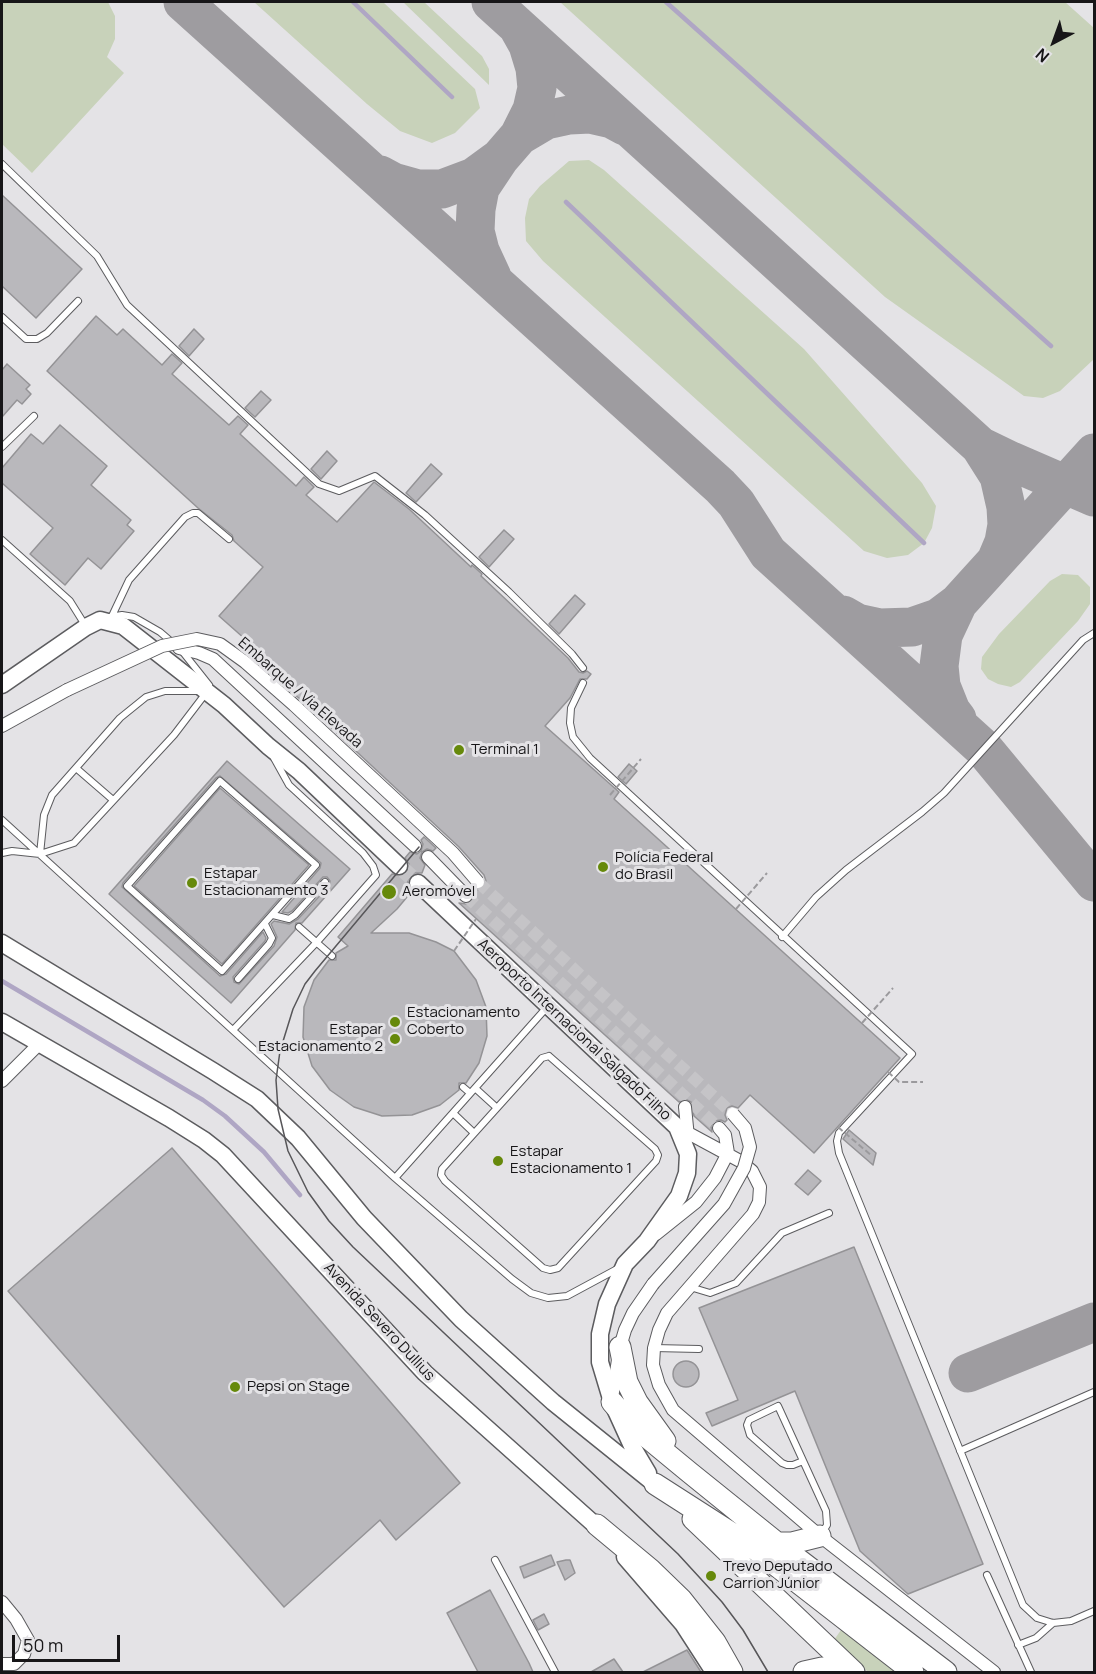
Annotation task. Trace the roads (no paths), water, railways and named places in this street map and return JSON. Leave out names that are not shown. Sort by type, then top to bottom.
[{"type":"highway","points":[[620,1347],[627,1382],[637,1402],[689,1473]]},
{"type":"highway","points":[[612,1402],[632,1425],[689,1473],[946,1672]]},
{"type":"highway","points":[[655,1484],[747,1542],[913,1672]]},
{"type":"highway","points":[[655,1484],[854,1672]]},
{"type":"highway","points":[[597,1525],[650,1569],[681,1599],[714,1642],[732,1672]]},
{"type":"highway","points":[[777,1543],[792,1544],[820,1536]]},
{"type":"highway","points":[[804,1672],[822,1668],[839,1672]]},
{"type":"main road","points":[[2,685],[99,621],[123,626],[224,705],[299,771],[399,866]]},
{"type":"main road","name":"Aeroporto Internacional Salgado Filho","points":[[418,883],[682,1129],[687,1154],[687,1173],[679,1196],[647,1241],[625,1264],[606,1304],[600,1334],[600,1362],[612,1402],[632,1446],[655,1484]]},
{"type":"main road","points":[[2,943],[257,1099],[298,1138],[364,1218],[461,1319],[553,1402],[655,1484]]},
{"type":"main road","name":"Avenida Severo Dullius","points":[[2,1022],[169,1118],[223,1155],[425,1373],[597,1525],[683,1624],[714,1672]]},
{"type":"street","name":"Embarque / Via Elevada","points":[[2,726],[68,690],[162,646],[196,639],[220,644],[245,662],[294,705],[453,853],[478,882]]},
{"type":"street","points":[[179,648],[213,659],[415,846]]},
{"type":"street","points":[[428,857],[466,896]]},
{"type":"street","points":[[2,1081],[39,1044]]},
{"type":"street","points":[[685,1107],[682,1129],[728,1153],[752,1171],[760,1187],[759,1202],[753,1214],[667,1313],[654,1348],[653,1365],[659,1385],[673,1410],[820,1536],[994,1672]]},
{"type":"street","points":[[612,1402],[620,1347],[633,1312],[653,1284],[724,1204],[744,1168],[750,1148],[745,1128],[733,1113]]},
{"type":"street","points":[[647,1241],[696,1202],[716,1178],[728,1153],[725,1135],[719,1128]]},
{"type":"street","points":[[2,1602],[16,1619],[28,1640],[24,1654],[14,1664],[2,1664]]},
{"type":"lane","points":[[2,164],[97,256],[127,304],[319,484],[339,491],[375,476],[425,515],[509,592],[572,654],[583,668]]},
{"type":"lane","points":[[2,317],[26,339],[38,339],[47,333],[78,301]]},
{"type":"lane","points":[[2,447],[34,416]]},
{"type":"lane","points":[[99,621],[129,580],[185,517],[198,513],[229,539]]},
{"type":"lane","points":[[2,540],[70,601],[99,621],[134,616],[160,632],[192,661],[224,705]]},
{"type":"lane","points":[[782,937],[816,897],[846,870],[944,794],[1083,640],[1095,633]]},
{"type":"lane","points":[[583,683],[571,708],[570,723],[573,737],[601,770],[912,1054],[839,1133],[837,1141],[840,1153],[1023,1605],[1037,1618],[1053,1623],[1071,1621],[1095,1611]]},
{"type":"lane","points":[[40,854],[44,815],[52,795],[120,718],[146,696],[165,691],[207,692]]},
{"type":"lane","points":[[2,852],[40,854],[74,843],[174,735],[207,692]]},
{"type":"lane","points":[[2,733],[21,714]]},
{"type":"lane","points":[[233,1030],[316,943],[376,875],[374,866],[363,853],[289,785],[268,746]]},
{"type":"lane","points":[[76,768],[113,800]]},
{"type":"lane","points":[[218,782],[227,786],[316,865],[265,924],[222,971],[127,886],[218,782]]},
{"type":"lane","points":[[2,820],[394,1178],[512,1280],[531,1293],[548,1298],[567,1296],[625,1264]]},
{"type":"lane","points":[[273,915],[290,919],[325,882]]},
{"type":"lane","points":[[238,979],[272,938],[265,924]]},
{"type":"lane","points":[[298,927],[332,956]]},
{"type":"lane","points":[[394,1178],[549,1005]]},
{"type":"lane","points":[[549,1056],[655,1149],[658,1155],[656,1161],[558,1268],[550,1270],[543,1268],[441,1175],[442,1169],[497,1108],[542,1058],[549,1056]]},
{"type":"lane","points":[[463,1087],[472,1090],[497,1108]]},
{"type":"lane","points":[[453,1113],[474,1133]]},
{"type":"lane","points":[[690,1287],[710,1293],[736,1283],[782,1233],[829,1213]]},
{"type":"lane","points":[[654,1348],[699,1349]]},
{"type":"lane","points":[[960,1450],[1095,1392]]},
{"type":"lane","points":[[803,1461],[787,1465],[782,1462],[750,1435],[747,1425],[749,1420],[778,1406],[826,1511],[826,1525],[820,1536]]},
{"type":"lane","points":[[495,1560],[555,1672]]},
{"type":"lane","points":[[987,1575],[1031,1672]]},
{"type":"lane","points":[[1018,1645],[1036,1638],[1053,1623]]},
{"type":"waterway","points":[[353,2],[452,97]]},
{"type":"waterway","points":[[666,2],[1051,346]]},
{"type":"waterway","points":[[566,202],[924,543]]},
{"type":"waterway","points":[[2,981],[203,1100],[225,1116],[264,1152],[300,1195]]},
{"type":"tunnel","points":[[399,866],[418,883]]},
{"type":"tunnel","points":[[478,882],[733,1114]]},
{"type":"tunnel","points":[[466,896],[719,1128]]},
{"type":"tram line","points":[[419,847],[315,971],[305,984],[293,1009],[280,1051],[276,1080],[278,1109],[288,1151],[308,1192],[329,1221],[353,1247],[678,1554],[722,1602],[743,1630],[768,1672]]},
{"type":"place","name":"Terminal 1","points":[[459,750]]},
{"type":"place","name":"Polícia Federal do Brasil","points":[[603,867]]},
{"type":"place","name":"Estapar Estacionamento 3","points":[[192,883]]},
{"type":"place","name":"Aeromóvel","points":[[389,892]]},
{"type":"place","name":"Estacionamento Coberto","points":[[395,1022]]},
{"type":"place","name":"Estapar Estacionamento 2","points":[[395,1039]]},
{"type":"place","name":"Estapar Estacionamento 1","points":[[498,1161]]},
{"type":"place","name":"Pepsi on Stage","points":[[235,1387]]},
{"type":"place","name":"Trevo Deputado Carrion Júnior","points":[[711,1576]]}]
